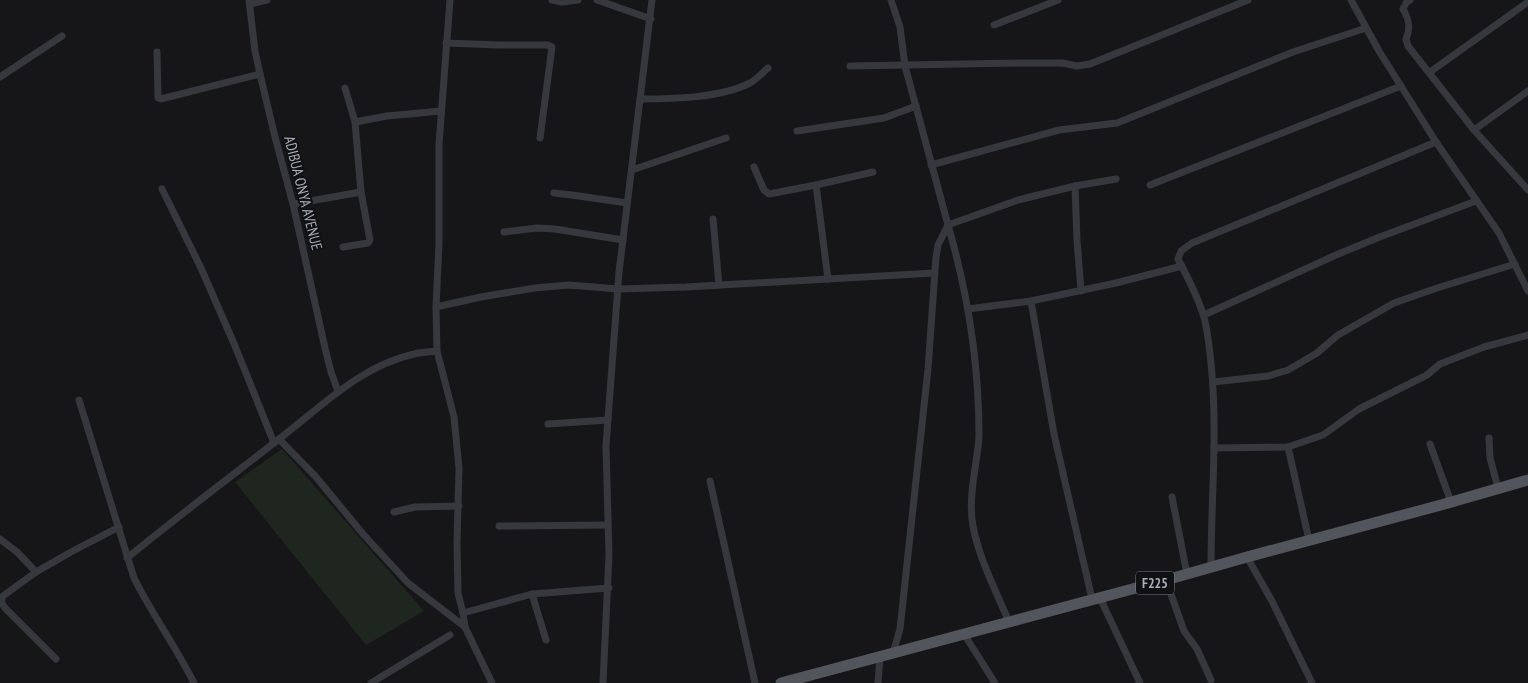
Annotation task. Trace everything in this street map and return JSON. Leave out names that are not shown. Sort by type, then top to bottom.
[{"type":"main road","name":"F225","points":[[781,683],[1166,580],[1528,480]]},
{"type":"street","points":[[250,2],[267,0]]},
{"type":"street","points":[[450,0],[438,144],[437,351],[454,417],[459,468],[458,593],[465,627],[492,683]]},
{"type":"street","points":[[552,0],[562,2],[578,0]]},
{"type":"street","points":[[597,0],[651,19]]},
{"type":"street","points":[[603,683],[609,588],[606,446],[623,240],[652,0]]},
{"type":"street","points":[[891,0],[900,27],[905,66],[948,225],[972,330],[980,438],[972,488],[972,525],[982,560],[1009,622]]},
{"type":"street","points":[[994,25],[1057,0]]},
{"type":"street","points":[[850,66],[1062,63],[1076,66],[1090,64],[1248,0]]},
{"type":"street","points":[[1351,0],[1366,28],[1436,142],[1499,234],[1516,264],[1528,291]]},
{"type":"street","points":[[1410,0],[1403,9],[1408,18],[1410,32],[1406,39],[1408,46],[1474,130],[1526,185]]},
{"type":"street","name":"ADIBUA ONYA AVENUE","points":[[250,2],[255,51],[260,74],[294,204],[325,348],[338,392]]},
{"type":"street","points":[[1430,72],[1528,2]]},
{"type":"street","points":[[931,165],[1059,130],[1117,123],[1293,52],[1366,28]]},
{"type":"street","points":[[0,77],[62,36]]},
{"type":"street","points":[[446,43],[548,45],[552,47],[540,138]]},
{"type":"street","points":[[158,52],[158,98],[161,99],[260,74]]},
{"type":"street","points":[[640,99],[677,99],[727,92],[752,82],[768,68]]},
{"type":"street","points":[[1150,185],[1401,86]]},
{"type":"street","points":[[343,247],[368,243],[370,240],[360,192],[355,122],[346,88]]},
{"type":"street","points":[[1474,130],[1528,91]]},
{"type":"street","points":[[797,131],[884,118],[916,106]]},
{"type":"street","points":[[355,122],[387,116],[441,111]]},
{"type":"street","points":[[632,170],[726,138]]},
{"type":"street","points":[[1211,567],[1214,448],[1213,382],[1204,315],[1178,259],[1181,251],[1192,243],[1436,142]]},
{"type":"street","points":[[754,167],[764,190],[770,194],[873,172]]},
{"type":"street","points":[[893,653],[900,629],[928,369],[934,273],[938,245],[948,225],[1018,200],[1075,186],[1116,179]]},
{"type":"street","points":[[816,185],[828,278]]},
{"type":"street","points":[[1075,186],[1081,291]]},
{"type":"street","points":[[162,189],[201,268],[277,441],[316,477],[363,534],[408,583],[465,627]]},
{"type":"street","points":[[294,204],[360,192]]},
{"type":"street","points":[[554,193],[627,203]]},
{"type":"street","points":[[1204,315],[1336,255],[1476,202]]},
{"type":"street","points":[[713,219],[719,285]]},
{"type":"street","points":[[504,232],[537,228],[555,229],[623,240]]},
{"type":"street","points":[[1213,382],[1268,376],[1288,370],[1317,353],[1338,335],[1394,303],[1516,264]]},
{"type":"street","points":[[968,309],[1031,301],[1081,291],[1182,266]]},
{"type":"street","points":[[436,307],[480,297],[535,288],[569,285],[618,289],[934,273]]},
{"type":"street","points":[[1031,301],[1054,434],[1096,599],[1140,683]]},
{"type":"street","points":[[1214,448],[1288,448],[1323,435],[1359,409],[1427,375],[1440,364],[1484,347],[1528,335]]},
{"type":"street","points":[[127,558],[194,503],[277,441],[338,392],[371,370],[395,359],[415,353],[437,351]]},
{"type":"street","points":[[79,400],[134,578],[194,683]]},
{"type":"street","points":[[548,424],[608,420]]},
{"type":"street","points":[[1489,438],[1490,458],[1498,488]]},
{"type":"street","points":[[1430,444],[1451,502]]},
{"type":"street","points":[[1288,448],[1309,540]]},
{"type":"street","points":[[710,481],[755,683]]},
{"type":"street","points":[[1172,497],[1187,574]]},
{"type":"street","points":[[394,512],[415,507],[459,506]]},
{"type":"street","points":[[500,526],[608,525]]},
{"type":"street","points":[[56,659],[5,608],[1,602],[3,596],[36,572],[119,527]]},
{"type":"street","points":[[0,539],[17,552],[36,572]]},
{"type":"street","points":[[1247,557],[1272,601],[1312,683]]},
{"type":"street","points":[[1166,580],[1184,631],[1197,649],[1211,680]]},
{"type":"street","points":[[463,613],[532,594],[609,588]]},
{"type":"street","points":[[532,594],[546,640]]},
{"type":"street","points":[[964,634],[995,683]]},
{"type":"street","points":[[376,682],[450,636]]},
{"type":"street","points":[[878,683],[880,656]]},
{"type":"shaded area","points":[[282,449],[424,611],[366,645],[235,482]]}]
